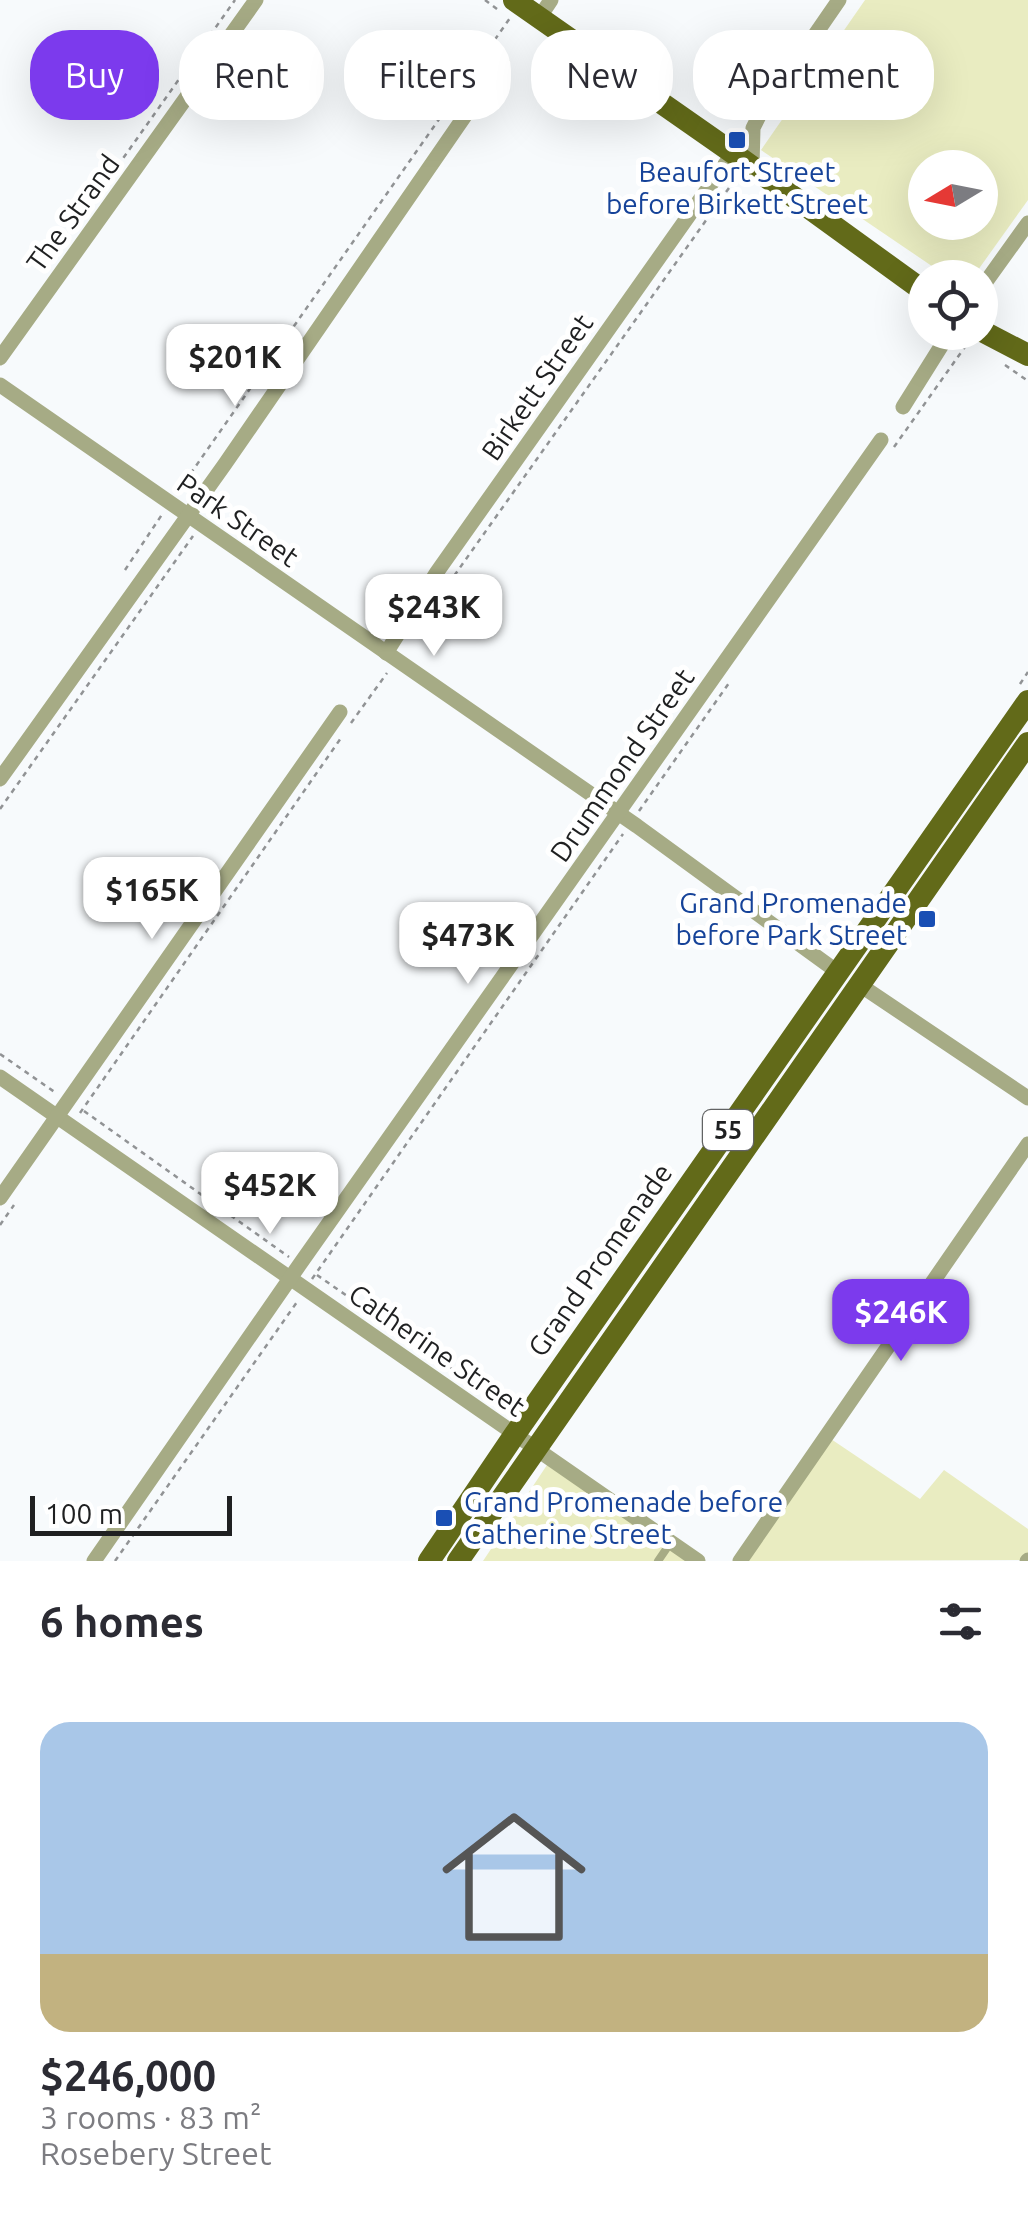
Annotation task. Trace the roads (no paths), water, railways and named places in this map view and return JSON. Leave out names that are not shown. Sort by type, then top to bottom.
[{"type":"main road","points":[[512,9],[545,9],[740,165],[908,280]]},
{"type":"main road","points":[[998,342],[1028,356]]},
{"type":"main road","points":[[1002,343],[1028,368]]},
{"type":"main road","name":"Grand Promenade","points":[[430,1561],[513,1422],[839,973],[1028,700]]},
{"type":"main road","name":"Grand Promenade","points":[[458,1561],[1028,743]]},
{"type":"street","name":"The Strand","points":[[0,358],[256,0]]},
{"type":"street","points":[[740,165],[759,116],[839,0]]},
{"type":"street","points":[[0,779],[188,516],[462,120]]},
{"type":"street","name":"Birkett Street","points":[[391,656],[438,572],[740,165]]},
{"type":"street","points":[[998,265],[1028,223]]},
{"type":"street","points":[[903,408],[939,350]]},
{"type":"street","name":"Park Street","points":[[0,384],[625,818],[839,973]]},
{"type":"street","name":"Drummond Street","points":[[94,1561],[295,1272],[625,818],[881,440]]},
{"type":"street","points":[[0,1198],[75,1105],[340,712]]},
{"type":"street","points":[[860,985],[1028,1098]]},
{"type":"street","name":"Catherine Street","points":[[0,1078],[295,1272],[306,1289],[513,1422],[535,1449],[698,1561]]},
{"type":"street","points":[[740,1561],[1028,1144]]},
{"type":"lane","points":[[658,1561],[671,1542]]},
{"type":"place","name":"Beaufort Street before Birkett Street","points":[[737,140]]},
{"type":"place","name":"Grand Promenade before Park Street","points":[[927,919]]},
{"type":"place","name":"Grand Promenade before Catherine Street","points":[[444,1518]]}]
